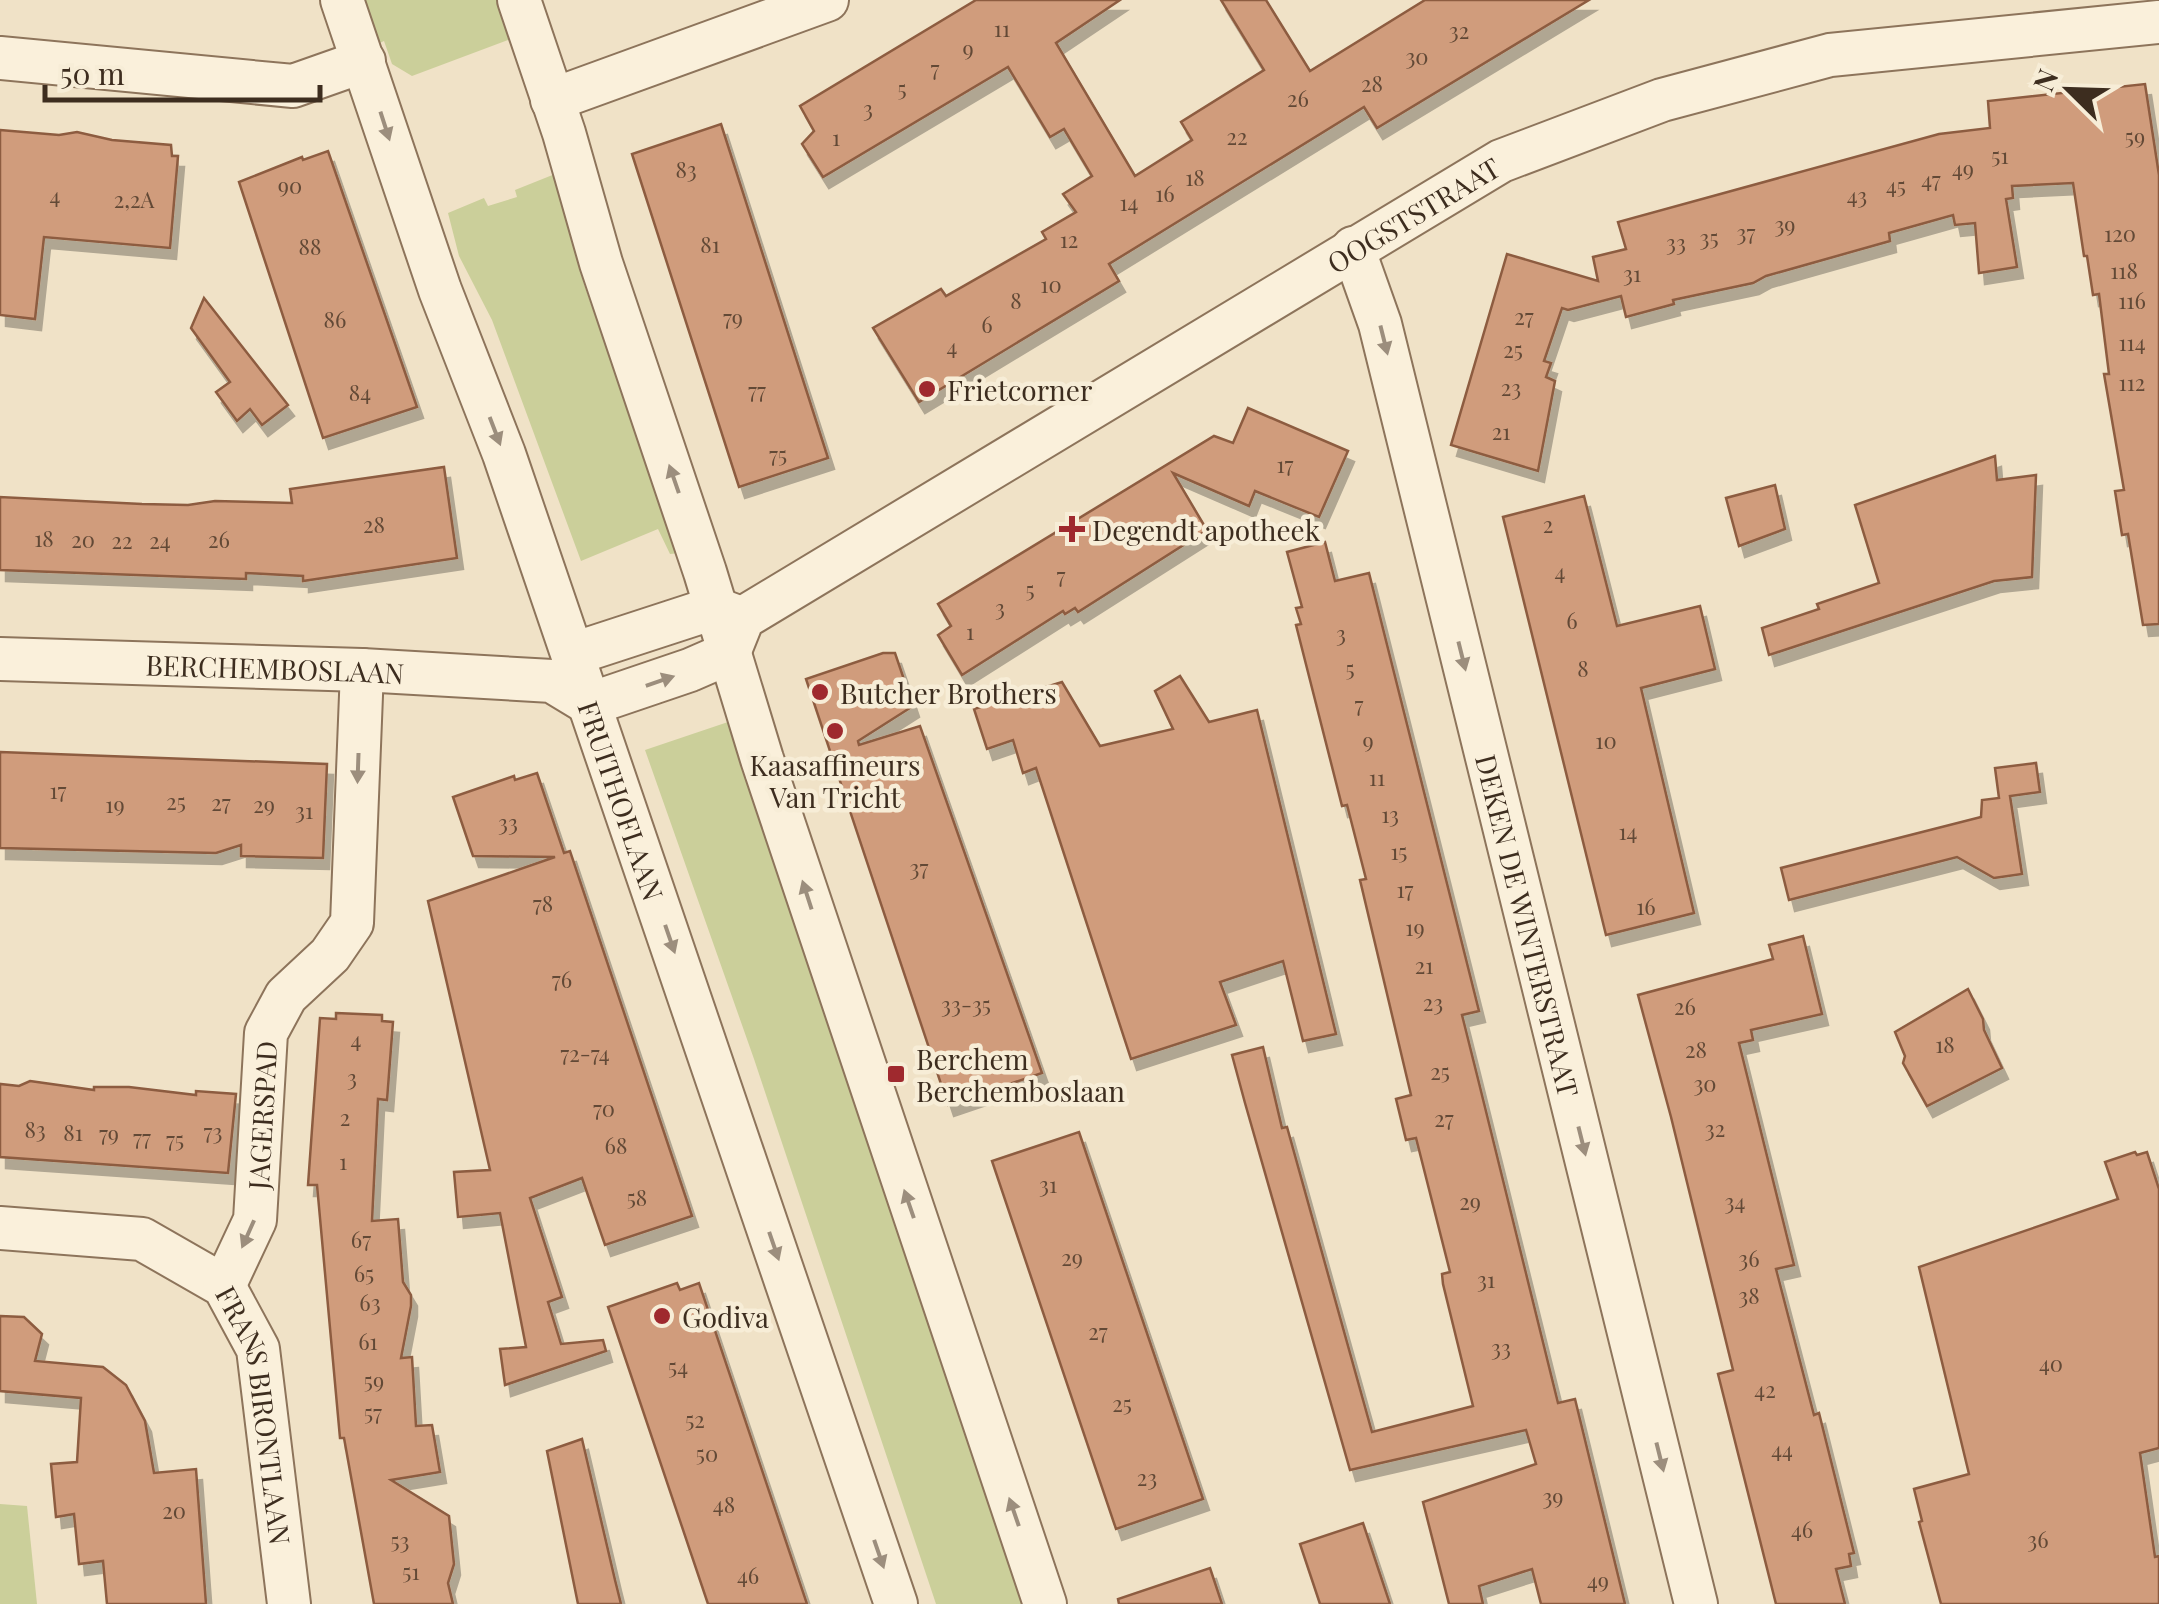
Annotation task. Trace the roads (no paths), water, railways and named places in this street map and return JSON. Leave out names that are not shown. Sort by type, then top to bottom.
[{"type":"street","points":[[342,0],[440,290],[504,454],[562,667]]},
{"type":"street","points":[[519,0],[705,572],[729,626],[892,1153],[1045,1604]]},
{"type":"street","points":[[552,100],[827,0]]},
{"type":"street","name":"OOGSTSTRAAT","points":[[562,667],[729,626],[1501,161],[1662,100],[1830,55],[2159,22]]},
{"type":"street","points":[[0,58],[294,86],[364,61]]},
{"type":"street","name":"DEKEN DE WINTERSTRAAT","points":[[1353,248],[1380,324],[1696,1604]]},
{"type":"street","name":"OOGSTSTRAAT","points":[[590,704],[690,670],[729,626]]},
{"type":"street","name":"BERCHEMBOSLAAN","points":[[0,659],[362,670],[562,667],[590,704]]},
{"type":"street","name":"JAGERSPAD","points":[[224,1286],[255,1220],[266,1033],[286,996],[330,955],[352,923],[362,670]]},
{"type":"street","name":"FRUITHOFLAAN","points":[[590,704],[896,1604]]},
{"type":"street","name":"FRANS BIRONTLAAN","points":[[0,1228],[142,1239],[224,1286],[258,1348],[289,1604]]},
{"type":"place","name":"Frietcorner","points":[[927,389]]},
{"type":"place","name":"Degendt apotheek","points":[[1072,529]]},
{"type":"place","name":"Butcher Brothers","points":[[820,692]]},
{"type":"place","name":"Kaasaffineurs Van Tricht","points":[[835,731]]},
{"type":"place","name":"Berchem Berchemboslaan","points":[[896,1074]]},
{"type":"place","name":"Godiva","points":[[662,1316]]}]
